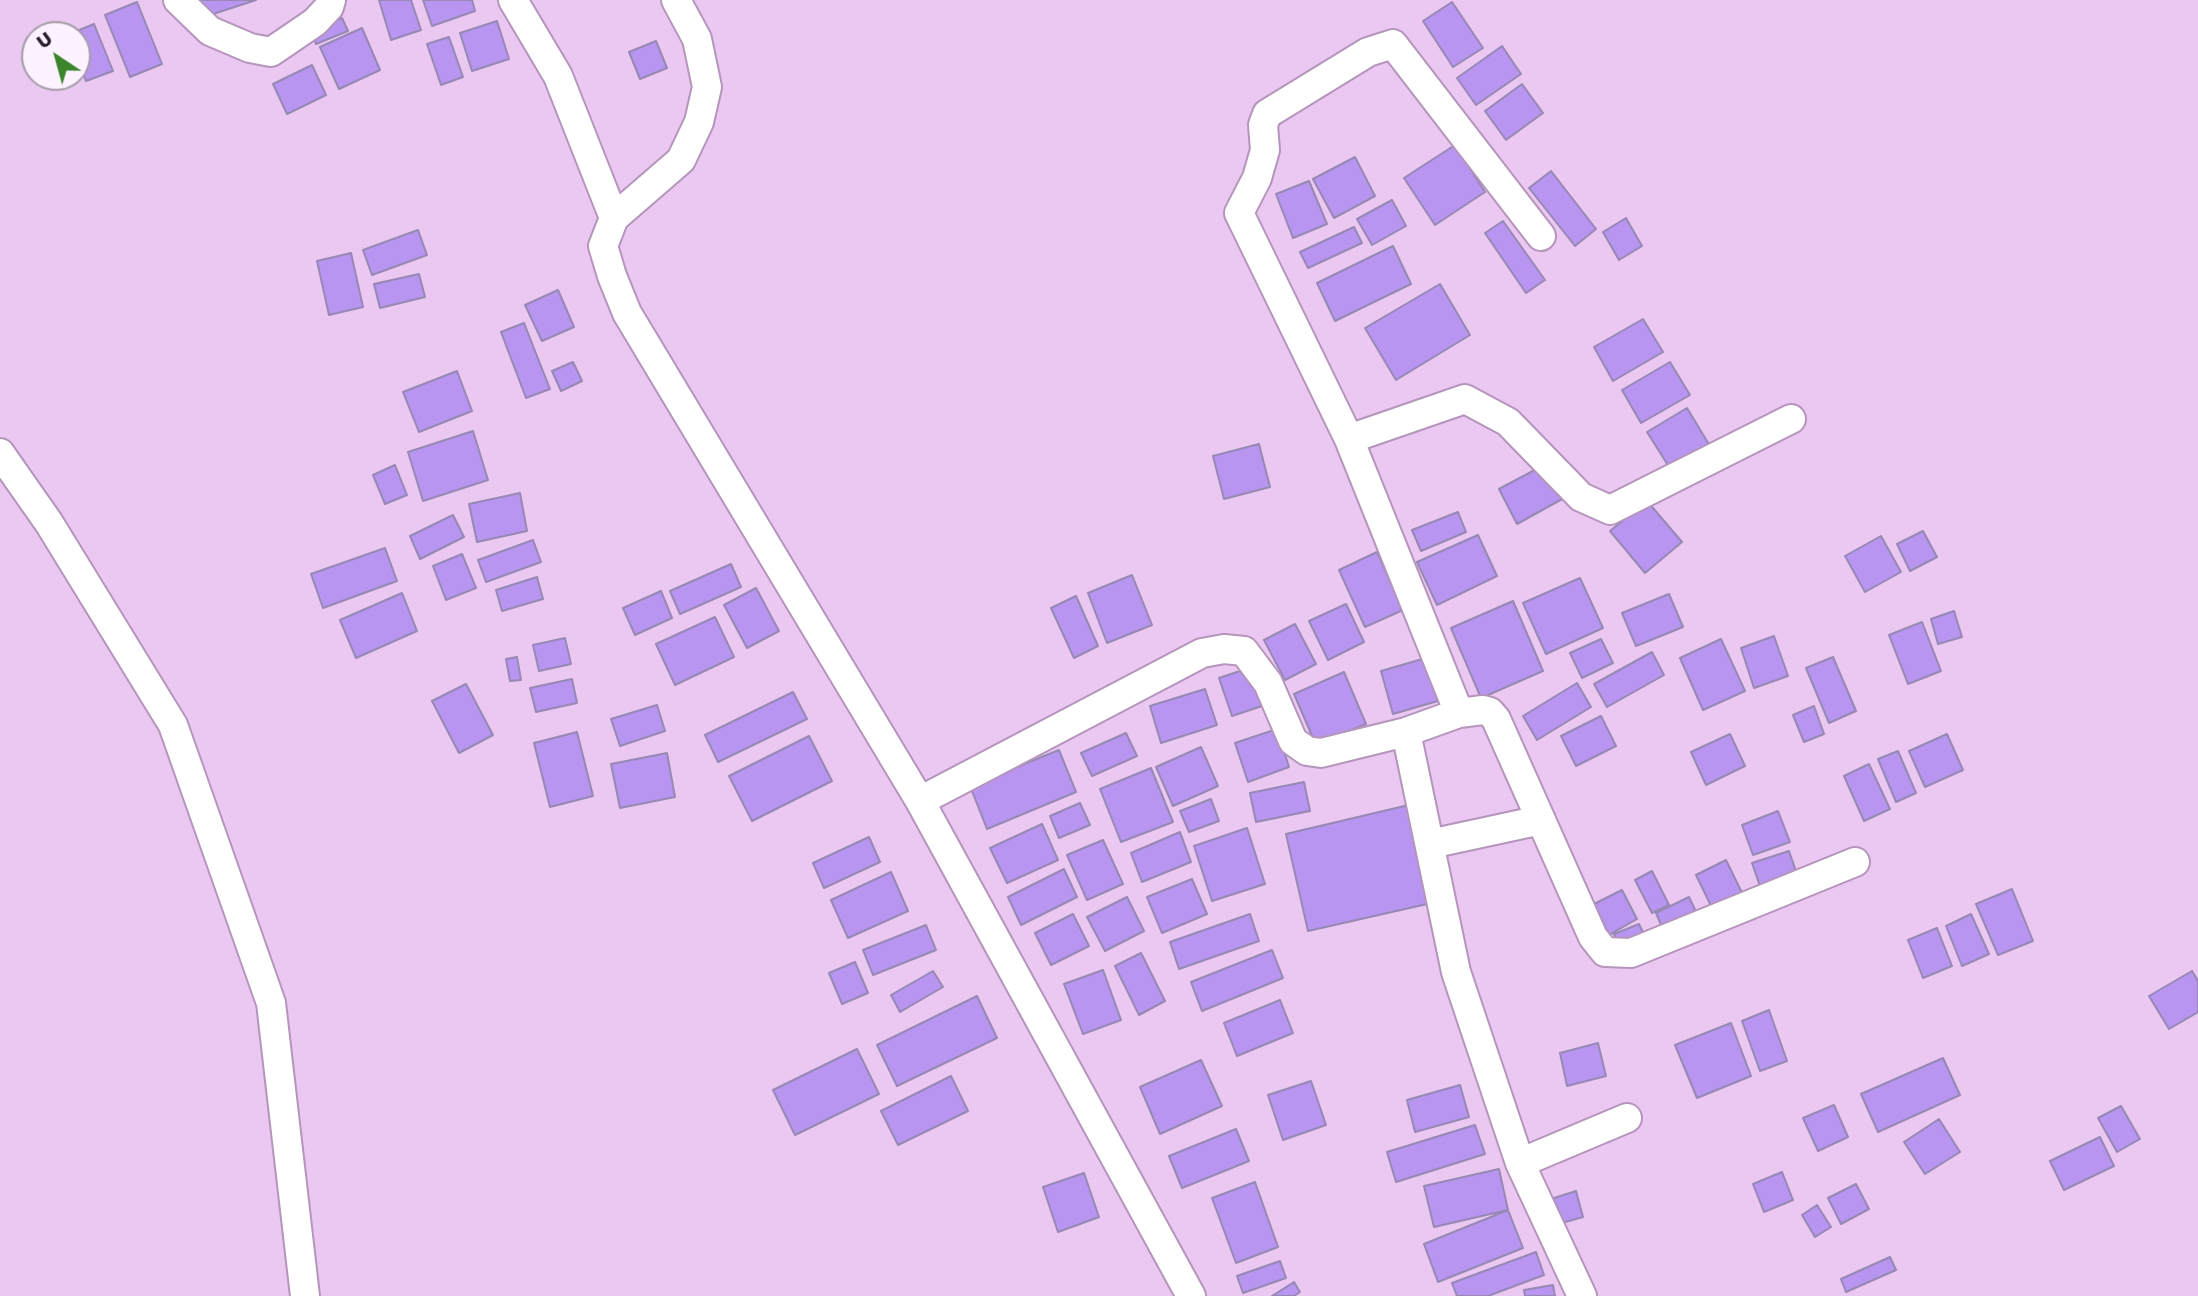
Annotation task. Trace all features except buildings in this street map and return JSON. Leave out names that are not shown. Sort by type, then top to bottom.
[{"type":"street","points":[[178,0],[211,31],[250,48],[271,52],[315,22],[330,7],[331,0]]},
{"type":"street","points":[[513,0],[558,76],[614,218]]},
{"type":"street","points":[[676,0],[697,39],[707,88],[699,122],[681,160],[614,218],[603,246],[627,313],[920,801],[1191,1296]]},
{"type":"street","points":[[1459,713],[1349,439],[1239,214],[1257,178],[1265,150],[1263,125],[1267,114],[1368,52],[1393,44],[1541,236]]},
{"type":"street","points":[[1349,439],[1465,399],[1508,422],[1581,497],[1610,510],[1791,419]]},
{"type":"street","points":[[0,453],[49,523],[173,725],[271,1003],[305,1296]]},
{"type":"street","points":[[920,801],[1202,653],[1224,649],[1244,651],[1268,683],[1293,741],[1307,751],[1321,753],[1406,732],[1459,713],[1483,710],[1496,719],[1593,937],[1605,952],[1631,953],[1855,862]]},
{"type":"street","points":[[1406,732],[1456,972],[1520,1163],[1582,1296]]},
{"type":"street","points":[[1430,844],[1541,820]]},
{"type":"street","points":[[1520,1163],[1627,1118]]}]
